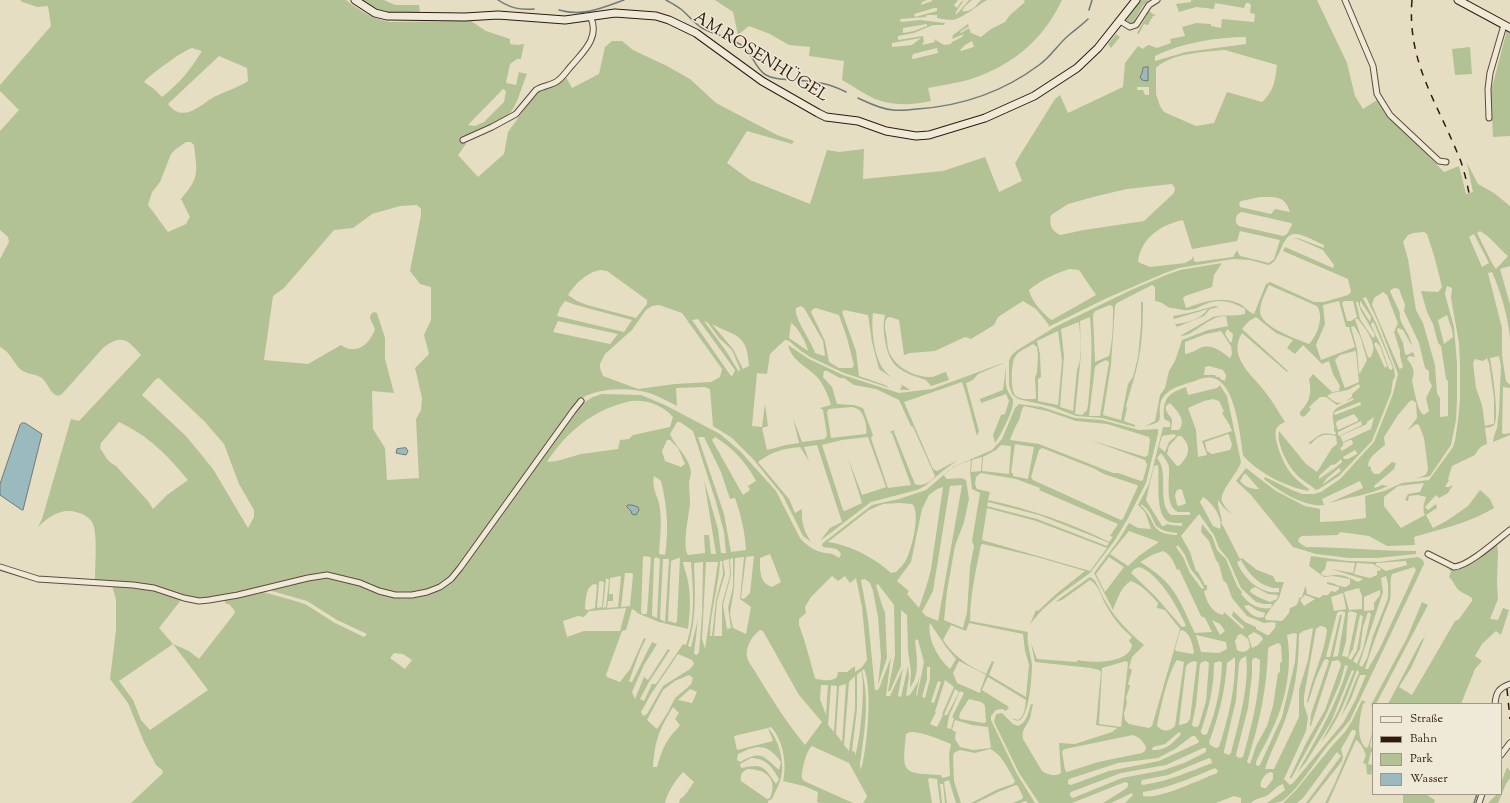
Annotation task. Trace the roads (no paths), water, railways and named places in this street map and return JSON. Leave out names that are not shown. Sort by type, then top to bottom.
[{"type":"street","name":"AM ROSENHÜGEL","points":[[355,0],[375,13],[387,16],[466,17],[498,15],[565,20],[591,18],[606,14],[618,13],[656,16],[669,20],[696,33],[762,81],[818,114],[826,117],[858,121],[886,131],[916,136],[929,135],[985,118],[1034,96],[1059,81],[1085,61],[1098,48],[1136,0]]},
{"type":"street","points":[[1120,21],[1130,27],[1136,25],[1149,6],[1157,0]]},
{"type":"street","points":[[1345,0],[1373,66],[1377,94],[1384,106],[1390,115],[1439,161],[1446,162]]},
{"type":"street","points":[[1458,0],[1507,26],[1490,73],[1488,89],[1488,118]]},
{"type":"street","points":[[463,140],[516,114],[536,90],[555,82],[562,77],[586,50],[591,41],[594,32],[594,25],[591,18]]},
{"type":"street","points":[[0,567],[38,579],[133,584],[154,588],[184,598],[199,601],[238,595],[308,578],[327,576],[360,583],[379,591],[395,595],[412,595],[427,592],[440,587],[451,579],[460,568],[581,401]]},
{"type":"street","points":[[1428,554],[1454,567],[1458,567],[1466,563],[1510,530]]},
{"type":"street","points":[[1495,703],[1497,691],[1501,687],[1510,684]]},
{"type":"street","points":[[1502,754],[1510,743]]},
{"type":"water","points":[[1148,67],[1148,81],[1142,80],[1140,77],[1143,68]]},
{"type":"water","points":[[25,423],[42,434],[23,510],[0,495],[0,484],[20,425]]},
{"type":"water","points":[[406,448],[408,451],[406,455],[396,453],[397,449]]},
{"type":"water","points":[[628,505],[638,507],[639,510],[636,515],[632,514],[627,507]]},
{"type":"waterway","points":[[498,0],[515,8],[534,9]]},
{"type":"waterway","points":[[559,10],[576,13],[592,11],[624,0]]},
{"type":"waterway","points":[[666,0],[682,10],[702,28],[740,44],[747,50],[760,70],[766,75],[779,79],[821,83],[833,86],[846,92]]},
{"type":"waterway","points":[[1089,10],[1092,0]]},
{"type":"waterway","points":[[858,98],[875,106],[893,110],[902,110],[950,105],[981,96],[1011,83],[1039,65],[1088,19]]},
{"type":"waterway","points":[[1474,803],[1477,795]]},
{"type":"railway","points":[[1412,0],[1412,22],[1418,60],[1424,79],[1459,157],[1469,193]]},
{"type":"railway","points":[[1507,689],[1510,719]]}]
